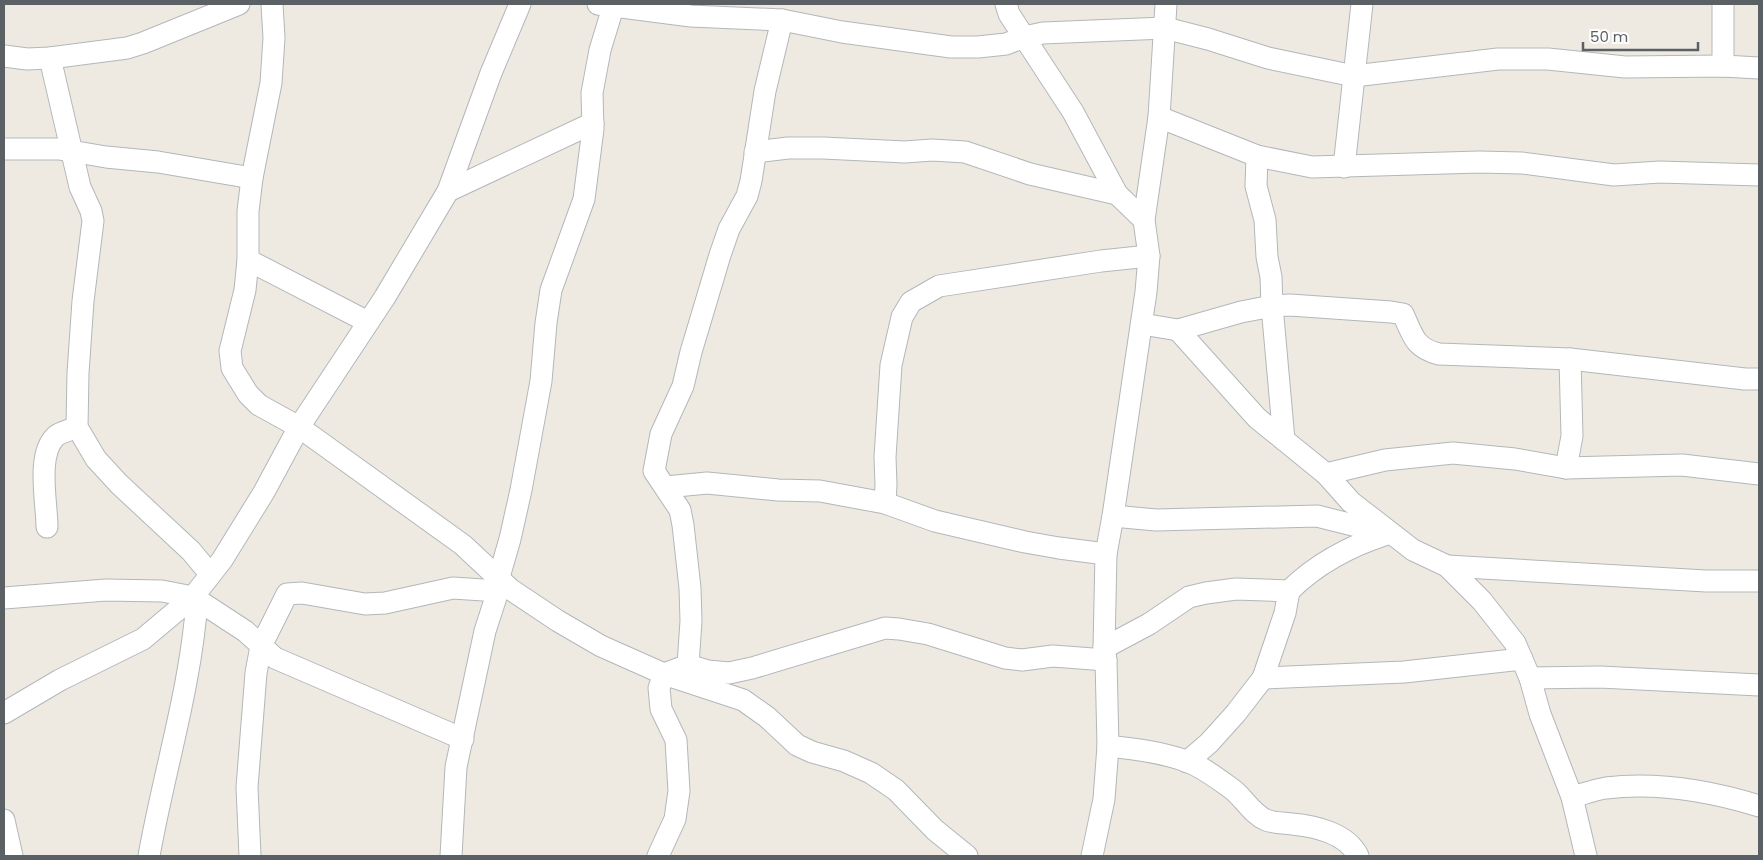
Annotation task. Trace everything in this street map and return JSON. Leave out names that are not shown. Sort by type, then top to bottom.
[{"type":"street","points":[[4,56],[27,59],[50,58],[127,48],[239,4]]},
{"type":"street","points":[[272,4],[274,38],[271,83],[252,178],[248,211],[248,260],[245,290],[230,351],[232,368],[248,394],[260,405],[299,427],[463,545],[498,584],[601,646],[664,674],[743,700],[768,717],[797,745],[812,752],[844,761],[871,773],[896,790],[935,830],[967,856]]},
{"type":"street","points":[[4,713],[60,680],[143,639],[195,599],[210,574],[222,560],[264,492],[299,427],[355,345],[448,191],[491,73],[520,4]]},
{"type":"street","points":[[451,856],[456,767],[463,738],[467,708],[485,631],[521,490],[541,381],[551,290],[584,199],[589,165],[592,93],[608,4],[691,16],[782,20],[833,30],[951,47],[1006,44],[1024,37],[1043,33],[1165,28],[1268,58],[1354,76],[1498,59],[1548,59],[1625,66],[1678,68],[1723,66],[1759,68]]},
{"type":"street","points":[[1006,4],[1009,14],[1073,112],[1117,194],[1144,220]]},
{"type":"street","points":[[1092,856],[1104,799],[1108,746],[1105,654],[1106,554],[1142,324],[1148,256],[1144,220],[1159,117],[1166,4]]},
{"type":"street","points":[[1344,167],[1362,4]]},
{"type":"street","points":[[1723,4],[1723,66]]},
{"type":"street","points":[[688,666],[691,621],[690,588],[683,525],[680,510],[654,470],[661,434],[683,386],[691,352],[726,237],[747,196],[765,91],[782,20]]},
{"type":"street","points":[[50,58],[80,187],[94,221],[83,301],[78,373],[77,427],[96,459],[118,484],[191,551],[210,574]]},
{"type":"street","points":[[1159,117],[1257,156],[1312,167],[1504,162],[1614,175],[1669,172],[1759,175]]},
{"type":"street","points":[[448,191],[592,123]]},
{"type":"street","points":[[4,149],[59,148],[106,157],[158,162],[252,178]]},
{"type":"street","points":[[755,152],[788,148],[824,148],[904,152],[932,150],[965,152],[1030,174],[1117,194]]},
{"type":"street","points":[[1257,156],[1256,186],[1265,220],[1284,440]]},
{"type":"street","points":[[885,503],[884,457],[891,365],[902,317],[911,302],[939,286],[1100,261],[1148,256]]},
{"type":"street","points":[[248,260],[368,322]]},
{"type":"street","points":[[1142,324],[1178,330],[1241,312],[1272,306],[1327,307],[1391,312],[1403,314],[1415,340],[1426,350],[1439,354],[1570,359],[1745,380],[1759,379]]},
{"type":"street","points":[[1178,330],[1257,418],[1326,474],[1383,536]]},
{"type":"street","points":[[1566,468],[1572,436],[1570,359]]},
{"type":"street","points":[[47,527],[44,476],[45,453],[56,436],[77,427]]},
{"type":"street","points":[[1326,474],[1385,460],[1453,453],[1515,459],[1566,468],[1682,465],[1759,474]]},
{"type":"street","points":[[666,487],[707,483],[778,490],[820,491],[885,503],[935,520],[1025,542],[1106,554]]},
{"type":"street","points":[[1113,516],[1156,520],[1317,516],[1361,527],[1447,566],[1482,601],[1515,643],[1526,669],[1543,723],[1572,797],[1586,856]]},
{"type":"street","points":[[1187,762],[1209,743],[1236,713],[1263,678],[1285,613],[1289,591],[1304,576],[1326,561],[1342,552],[1383,536]]},
{"type":"street","points":[[1447,566],[1706,581],[1759,581]]},
{"type":"street","points":[[250,856],[247,787],[256,673],[261,646],[281,603],[288,594],[323,595],[365,604],[385,603],[453,588],[498,584]]},
{"type":"street","points":[[664,674],[688,666],[729,672],[752,668],[884,628],[928,634],[1005,658],[1022,660],[1054,656],[1105,654],[1189,597],[1236,589],[1289,591]]},
{"type":"street","points":[[4,598],[106,590],[162,591],[195,599],[224,616],[275,658],[463,738]]},
{"type":"street","points":[[149,856],[165,776],[183,701],[195,625],[195,599]]},
{"type":"street","points":[[1263,678],[1526,669],[1600,677],[1759,685]]},
{"type":"street","points":[[658,856],[675,820],[679,791],[676,740],[661,709],[659,688],[664,674]]},
{"type":"street","points":[[1108,746],[1140,750],[1187,762],[1215,777],[1235,792],[1259,816],[1267,820],[1323,830],[1343,840],[1358,856]]},
{"type":"street","points":[[1572,797],[1605,788],[1652,786],[1719,795],[1759,806]]},
{"type":"street","points":[[4,820],[12,856]]}]
